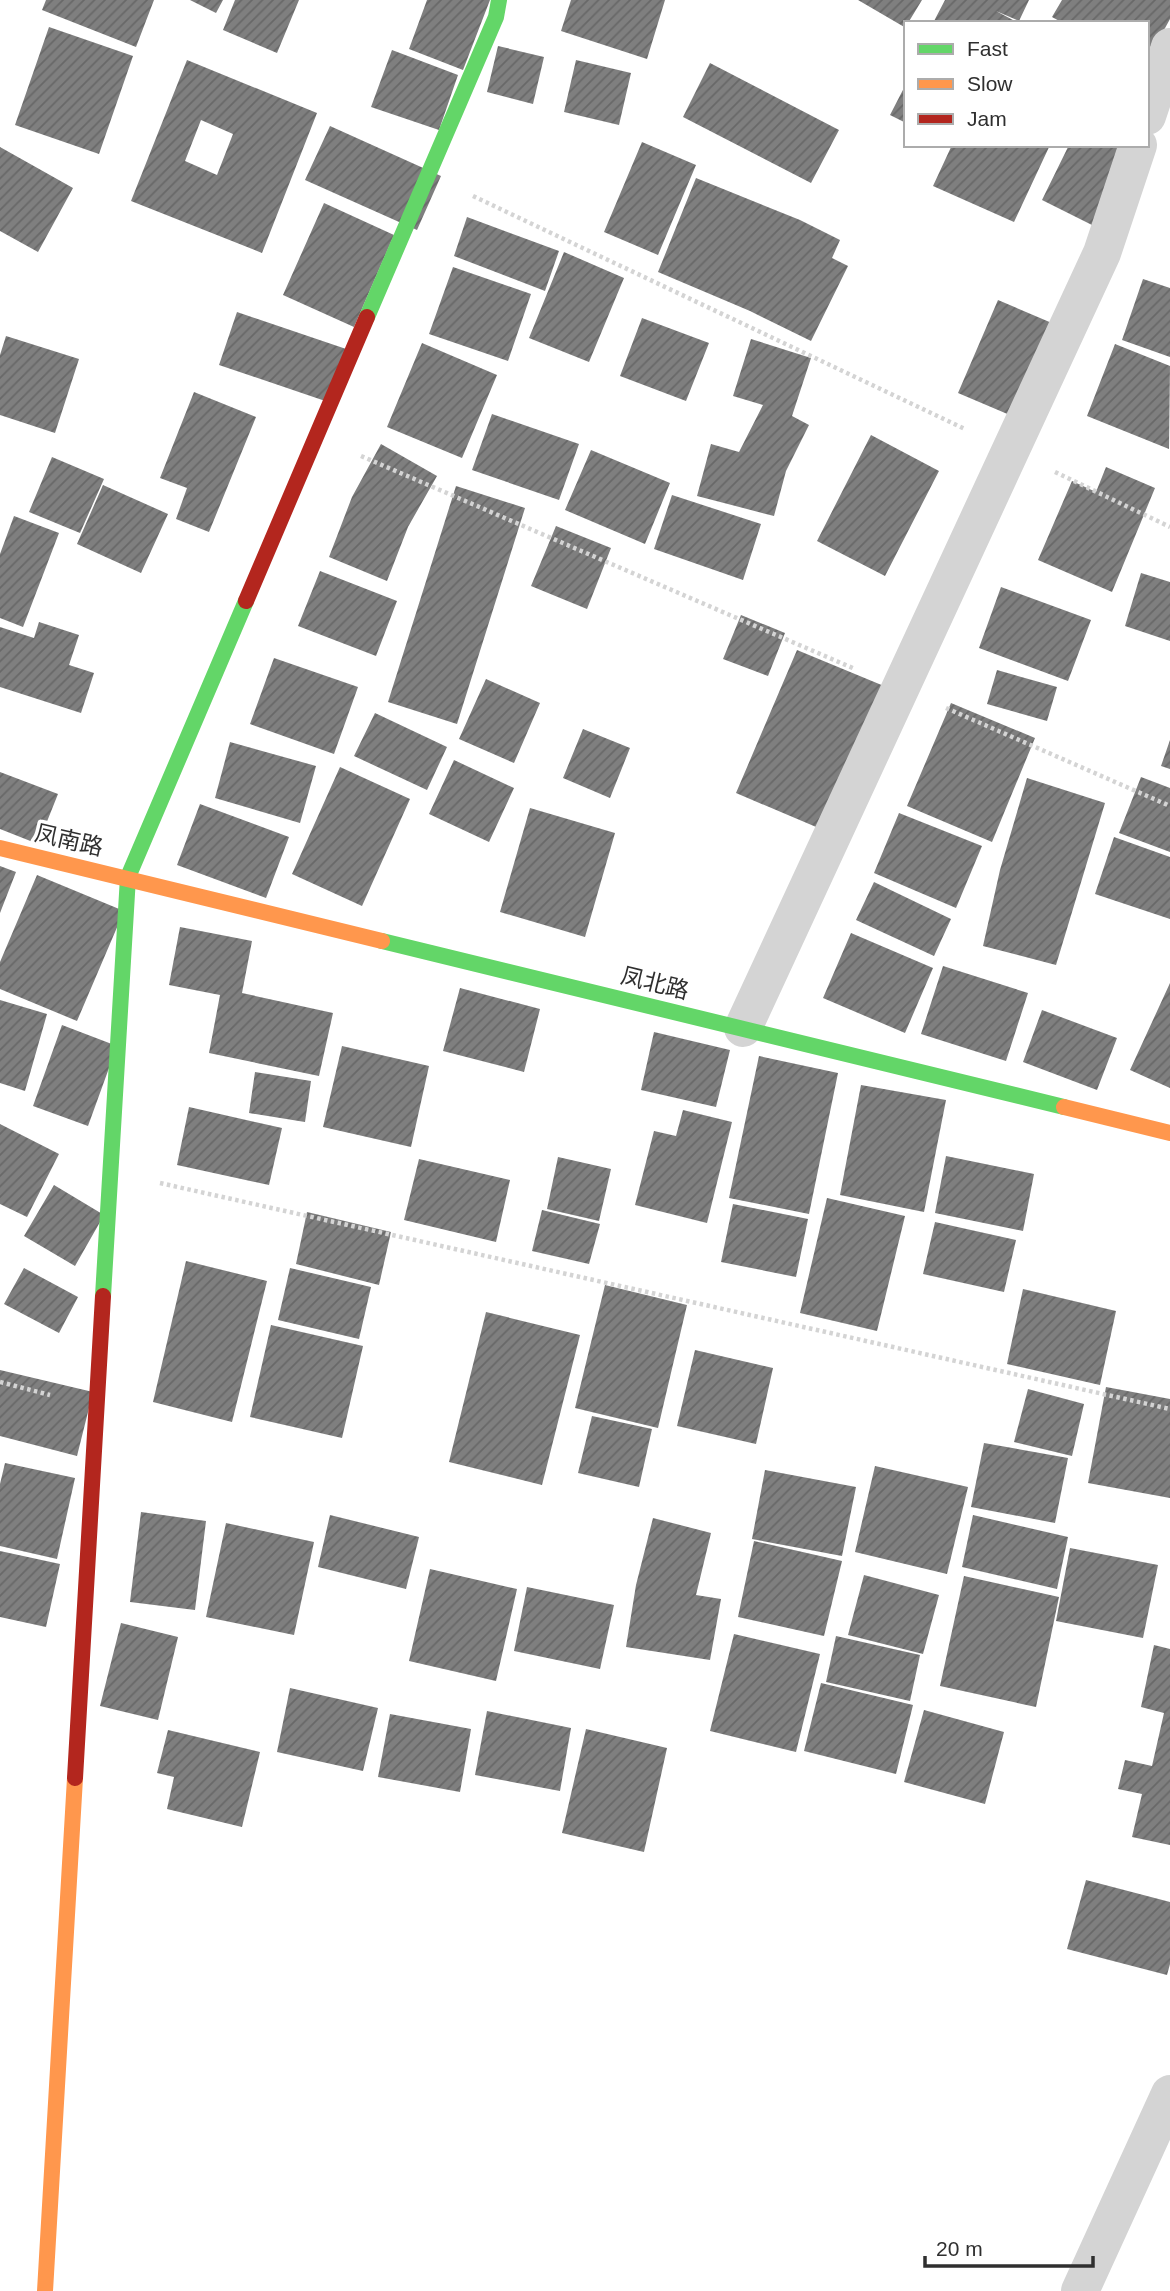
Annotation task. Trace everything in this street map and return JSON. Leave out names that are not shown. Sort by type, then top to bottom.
[{"type":"street","points":[[46,2291],[128,877],[496,17],[499,0]]},
{"type":"street","points":[[1149,110],[1170,47]]},
{"type":"street","points":[[743,1028],[1102,253],[1137,147]]},
{"type":"street","name":"凤南路","points":[[0,848],[128,877]]},
{"type":"street","name":"凤北路","points":[[128,877],[1170,1133]]},
{"type":"street","points":[[1080,2291],[1170,2094]]},
{"type":"path","points":[[428,174],[1170,527]]},
{"type":"path","points":[[316,436],[1170,806]]},
{"type":"path","points":[[111,1172],[1170,1409]]},
{"type":"building","points":[[46,0],[154,0],[136,47],[42,10]]},
{"type":"building","points":[[190,0],[223,0],[216,13]]},
{"type":"building","points":[[235,0],[299,0],[277,53],[223,30]]},
{"type":"building","points":[[427,0],[490,0],[463,70],[409,49]]},
{"type":"building","points":[[571,0],[665,0],[647,59],[561,31]]},
{"type":"building","points":[[858,0],[922,0],[909,21],[904,21],[904,27]]},
{"type":"building","points":[[945,0],[1029,0],[1019,21],[996,11],[1013,21],[934,21]]},
{"type":"building","points":[[1062,0],[1170,0],[1170,19],[1149,57],[1149,21],[1059,21],[1052,17]]},
{"type":"building","points":[[49,27],[133,56],[99,154],[15,125]]},
{"type":"building","points":[[498,46],[544,57],[533,104],[487,92]]},
{"type":"building","points":[[392,50],[458,75],[439,130],[371,107]]},
{"type":"building","points":[[187,60],[317,113],[262,253],[131,201]],"holes":[[[201,120],[233,134],[217,175],[185,161]]]},
{"type":"building","points":[[576,60],[631,73],[619,125],[564,112]]},
{"type":"building","points":[[710,63],[839,130],[811,183],[683,117]]},
{"type":"building","points":[[904,88],[904,122],[890,115]]},
{"type":"building","points":[[330,126],[441,176],[417,230],[305,180]]},
{"type":"building","points":[[642,142],[696,165],[658,255],[604,232]]},
{"type":"building","points":[[0,147],[73,188],[38,252],[0,231]]},
{"type":"building","points":[[951,147],[1049,147],[1014,222],[933,186]]},
{"type":"building","points":[[1068,147],[1118,147],[1114,236],[1042,200]]},
{"type":"building","points":[[696,178],[800,220],[840,240],[832,258],[848,266],[811,341],[750,311],[658,272]]},
{"type":"building","points":[[324,203],[394,235],[354,327],[283,295]]},
{"type":"building","points":[[467,217],[559,251],[545,291],[454,256]]},
{"type":"building","points":[[564,252],[624,278],[589,362],[529,338]]},
{"type":"building","points":[[453,267],[531,294],[508,361],[429,334]]},
{"type":"building","points":[[1143,279],[1170,288],[1170,357],[1122,340]]},
{"type":"building","points":[[998,300],[1080,335],[1040,428],[958,393]]},
{"type":"building","points":[[237,312],[355,352],[337,405],[219,365]]},
{"type":"building","points":[[642,318],[709,343],[686,401],[620,376]]},
{"type":"building","points":[[6,336],[79,359],[55,433],[0,415],[0,355]]},
{"type":"building","points":[[751,339],[811,358],[792,416],[809,425],[786,471],[774,516],[697,496],[711,444],[739,452],[763,405],[733,396]]},
{"type":"building","points":[[422,343],[497,375],[462,458],[387,427]]},
{"type":"building","points":[[1115,344],[1170,366],[1169,449],[1087,416]]},
{"type":"building","points":[[194,392],[256,417],[209,532],[176,519],[187,488],[160,478]]},
{"type":"building","points":[[492,414],[579,444],[559,500],[472,470]]},
{"type":"building","points":[[871,435],[939,471],[885,576],[817,541]]},
{"type":"building","points":[[381,444],[437,476],[408,527],[387,581],[329,557],[352,497]]},
{"type":"building","points":[[591,450],[670,483],[645,544],[565,510]]},
{"type":"building","points":[[52,457],[104,479],[80,533],[29,512]]},
{"type":"building","points":[[1106,467],[1155,488],[1112,592],[1038,560],[1072,481],[1096,492]]},
{"type":"building","points":[[103,485],[168,514],[141,573],[77,544]]},
{"type":"building","points":[[456,486],[525,508],[457,724],[388,702]]},
{"type":"building","points":[[672,495],[761,524],[743,580],[654,549]]},
{"type":"building","points":[[14,516],[59,533],[23,627],[0,618],[0,554]]},
{"type":"building","points":[[556,526],[611,548],[587,609],[531,586]]},
{"type":"building","points":[[320,571],[397,601],[376,656],[298,626]]},
{"type":"building","points":[[1141,573],[1170,582],[1170,641],[1125,626]]},
{"type":"building","points":[[1001,587],[1091,620],[1068,681],[979,648]]},
{"type":"building","points":[[741,615],[785,633],[768,676],[723,659]]},
{"type":"building","points":[[39,622],[79,635],[69,665],[94,673],[81,713],[0,687],[0,627],[34,638]]},
{"type":"building","points":[[797,650],[896,691],[835,835],[736,793]]},
{"type":"building","points":[[274,658],[358,687],[334,754],[250,724]]},
{"type":"building","points":[[997,670],[1057,687],[1047,721],[987,704]]},
{"type":"building","points":[[486,679],[540,703],[514,763],[459,739]]},
{"type":"building","points":[[951,703],[1035,738],[992,842],[907,806]]},
{"type":"building","points":[[375,713],[447,747],[427,790],[354,756]]},
{"type":"building","points":[[583,729],[630,748],[610,798],[563,778]]},
{"type":"building","points":[[1170,740],[1170,769],[1161,766]]},
{"type":"building","points":[[230,742],[316,766],[300,823],[215,798]]},
{"type":"building","points":[[454,760],[514,788],[489,842],[429,814]]},
{"type":"building","points":[[340,767],[410,799],[362,906],[292,874]]},
{"type":"building","points":[[0,772],[58,794],[38,844],[0,829]]},
{"type":"building","points":[[1141,777],[1170,788],[1170,852],[1119,833]]},
{"type":"building","points":[[1027,778],[1105,803],[1056,965],[983,946],[1000,870]]},
{"type":"building","points":[[200,804],[289,837],[266,898],[177,865]]},
{"type":"building","points":[[530,808],[615,833],[585,937],[500,912]]},
{"type":"building","points":[[899,813],[982,846],[956,908],[874,873]]},
{"type":"building","points":[[1114,837],[1170,857],[1170,919],[1095,894]]},
{"type":"building","points":[[0,866],[16,872],[0,913]]},
{"type":"building","points":[[37,875],[124,911],[77,1021],[0,989],[0,962]]},
{"type":"building","points":[[874,882],[951,919],[934,956],[856,920]]},
{"type":"building","points":[[180,927],[252,941],[242,993],[333,1013],[319,1076],[209,1053],[220,995],[169,985]]},
{"type":"building","points":[[851,933],[933,968],[905,1033],[823,998]]},
{"type":"building","points":[[943,966],[1028,993],[1006,1061],[921,1034]]},
{"type":"building","points":[[1170,983],[1170,1088],[1130,1070]]},
{"type":"building","points":[[460,988],[540,1009],[524,1072],[443,1051]]},
{"type":"building","points":[[0,1000],[47,1014],[25,1091],[0,1083]]},
{"type":"building","points":[[1042,1010],[1117,1038],[1097,1090],[1023,1062]]},
{"type":"building","points":[[62,1025],[117,1046],[88,1126],[33,1106]]},
{"type":"building","points":[[654,1032],[730,1050],[716,1107],[641,1090]]},
{"type":"building","points":[[342,1046],[429,1066],[411,1147],[323,1127]]},
{"type":"building","points":[[759,1056],[838,1073],[809,1214],[729,1198]]},
{"type":"building","points":[[255,1072],[311,1081],[305,1122],[249,1113]]},
{"type":"building","points":[[861,1085],[946,1100],[924,1212],[840,1195]]},
{"type":"building","points":[[189,1107],[282,1128],[269,1185],[177,1165]]},
{"type":"building","points":[[683,1110],[732,1122],[707,1223],[635,1205],[654,1131],[676,1136]]},
{"type":"building","points":[[0,1124],[59,1154],[27,1217],[0,1204]]},
{"type":"building","points":[[946,1156],[1034,1174],[1023,1231],[935,1213]]},
{"type":"building","points":[[558,1157],[611,1169],[599,1221],[547,1209]]},
{"type":"building","points":[[419,1159],[510,1180],[496,1242],[404,1220]]},
{"type":"building","points":[[54,1185],[104,1215],[75,1266],[24,1236]]},
{"type":"building","points":[[827,1198],[905,1216],[877,1331],[800,1313]]},
{"type":"building","points":[[733,1204],[808,1219],[796,1277],[721,1262]]},
{"type":"building","points":[[542,1210],[600,1224],[589,1264],[532,1251]]},
{"type":"building","points":[[307,1212],[391,1232],[379,1285],[296,1264]]},
{"type":"building","points":[[935,1222],[1016,1240],[1004,1292],[923,1274]]},
{"type":"building","points":[[186,1261],[267,1281],[232,1422],[153,1402]]},
{"type":"building","points":[[24,1268],[78,1297],[59,1333],[4,1304]]},
{"type":"building","points":[[290,1268],[371,1287],[359,1339],[278,1320]]},
{"type":"building","points":[[605,1285],[687,1305],[658,1428],[575,1408]]},
{"type":"building","points":[[1023,1289],[1116,1311],[1100,1385],[1007,1364]]},
{"type":"building","points":[[486,1312],[580,1335],[542,1485],[449,1462]]},
{"type":"building","points":[[271,1325],[363,1346],[342,1438],[250,1417]]},
{"type":"building","points":[[695,1350],[773,1368],[756,1444],[677,1426]]},
{"type":"building","points":[[0,1370],[93,1392],[77,1456],[0,1436]]},
{"type":"building","points":[[1106,1387],[1170,1399],[1170,1498],[1088,1483]]},
{"type":"building","points":[[1028,1389],[1084,1404],[1072,1456],[1014,1442]]},
{"type":"building","points":[[592,1416],[652,1429],[639,1487],[578,1473]]},
{"type":"building","points":[[984,1443],[1068,1458],[1055,1523],[971,1507]]},
{"type":"building","points":[[5,1463],[75,1478],[57,1559],[0,1546],[0,1484]]},
{"type":"building","points":[[875,1466],[968,1487],[947,1574],[855,1552]]},
{"type":"building","points":[[765,1470],[856,1487],[842,1556],[752,1539]]},
{"type":"building","points":[[141,1512],[206,1521],[195,1610],[130,1602]]},
{"type":"building","points":[[330,1515],[419,1537],[406,1589],[318,1567]]},
{"type":"building","points":[[973,1515],[1068,1537],[1057,1589],[962,1567]]},
{"type":"building","points":[[653,1518],[711,1533],[696,1595],[721,1599],[710,1660],[626,1647],[636,1585]]},
{"type":"building","points":[[226,1523],[314,1542],[294,1635],[206,1617]]},
{"type":"building","points":[[754,1541],[842,1561],[824,1636],[738,1617]]},
{"type":"building","points":[[1070,1548],[1158,1565],[1143,1638],[1056,1621]]},
{"type":"building","points":[[0,1551],[60,1564],[46,1627],[0,1617]]},
{"type":"building","points":[[430,1569],[517,1589],[496,1681],[409,1661]]},
{"type":"building","points":[[864,1575],[939,1595],[923,1654],[848,1635]]},
{"type":"building","points":[[964,1576],[1059,1597],[1036,1707],[940,1686]]},
{"type":"building","points":[[527,1587],[614,1605],[600,1669],[514,1651]]},
{"type":"building","points":[[121,1623],[178,1637],[158,1720],[100,1706]]},
{"type":"building","points":[[734,1634],[820,1654],[796,1752],[710,1731]]},
{"type":"building","points":[[836,1636],[920,1655],[910,1701],[826,1682]]},
{"type":"building","points":[[1154,1645],[1170,1649],[1170,1845],[1132,1837],[1142,1794],[1118,1789],[1125,1760],[1152,1766],[1164,1713],[1141,1707]]},
{"type":"building","points":[[821,1683],[913,1705],[896,1774],[804,1751]]},
{"type":"building","points":[[290,1688],[378,1708],[363,1771],[277,1752]]},
{"type":"building","points":[[924,1710],[1004,1732],[985,1804],[904,1782]]},
{"type":"building","points":[[487,1711],[571,1728],[560,1791],[475,1775]]},
{"type":"building","points":[[390,1714],[471,1729],[460,1792],[378,1777]]},
{"type":"building","points":[[586,1729],[667,1748],[644,1852],[562,1833]]},
{"type":"building","points":[[168,1730],[260,1752],[242,1827],[167,1809],[174,1777],[157,1773]]},
{"type":"building","points":[[1086,1880],[1170,1902],[1170,1964],[1167,1975],[1067,1949]]},
{"type":"traffic: fast","points":[[367,317],[496,17],[499,0]]},
{"type":"traffic: fast","points":[[103,1296],[128,877],[246,601]]},
{"type":"traffic: fast","points":[[382,941],[1064,1107]]},
{"type":"traffic: slow","points":[[0,848],[382,941]]},
{"type":"traffic: slow","points":[[1064,1107],[1170,1133]]},
{"type":"traffic: slow","points":[[45,2291],[75,1778]]},
{"type":"traffic: jam","points":[[246,601],[367,317]]},
{"type":"traffic: jam","points":[[75,1778],[103,1296]]}]
